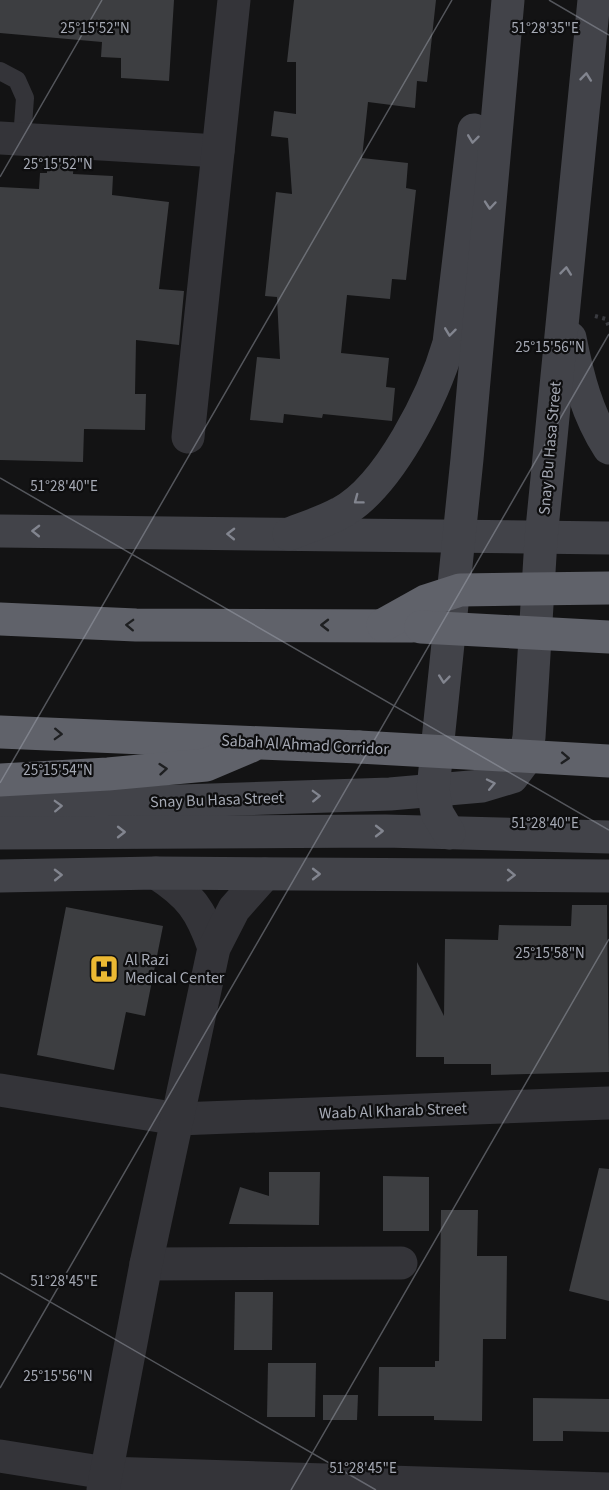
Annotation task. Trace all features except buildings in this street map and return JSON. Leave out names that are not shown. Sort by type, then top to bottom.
[{"type":"highway","points":[[383,625],[426,601],[460,590],[609,588]]},
{"type":"highway","points":[[0,620],[136,625],[383,625],[609,637]]},
{"type":"highway","name":"Sabah Al Ahmad Corridor","points":[[0,732],[261,742],[609,760]]},
{"type":"highway","points":[[0,780],[108,774],[206,765],[261,742]]},
{"type":"street","points":[[188,437],[234,0]]},
{"type":"street","points":[[290,534],[341,513],[365,495],[386,472],[441,369],[449,342],[485,41],[501,0]]},
{"type":"street","points":[[448,833],[436,813],[433,789],[508,0]]},
{"type":"street","name":"Snay Bu Hasa Street","points":[[0,807],[367,795],[499,783],[512,777],[524,761],[529,737],[541,538],[594,0]]},
{"type":"street","points":[[11,139],[218,151]]},
{"type":"street","points":[[563,305],[580,388],[594,425],[609,448]]},
{"type":"street","points":[[0,531],[609,538]]},
{"type":"street","points":[[0,832],[385,831],[609,837]]},
{"type":"street","points":[[156,873],[177,887],[196,905],[214,948]]},
{"type":"street","points":[[0,876],[156,873],[609,876]]},
{"type":"street","points":[[104,1482],[146,1264],[214,948],[234,909],[265,874]]},
{"type":"street","name":"Waab Al Kharab Street","points":[[0,1090],[178,1119],[609,1103]]},
{"type":"street","points":[[146,1264],[401,1263]]},
{"type":"street","points":[[0,1455],[104,1482],[609,1489]]},
{"type":"lane","points":[[0,71],[17,80],[25,98],[11,139]]},
{"type":"place","name":"Al Razi Medical Center","points":[[104,969]]}]
